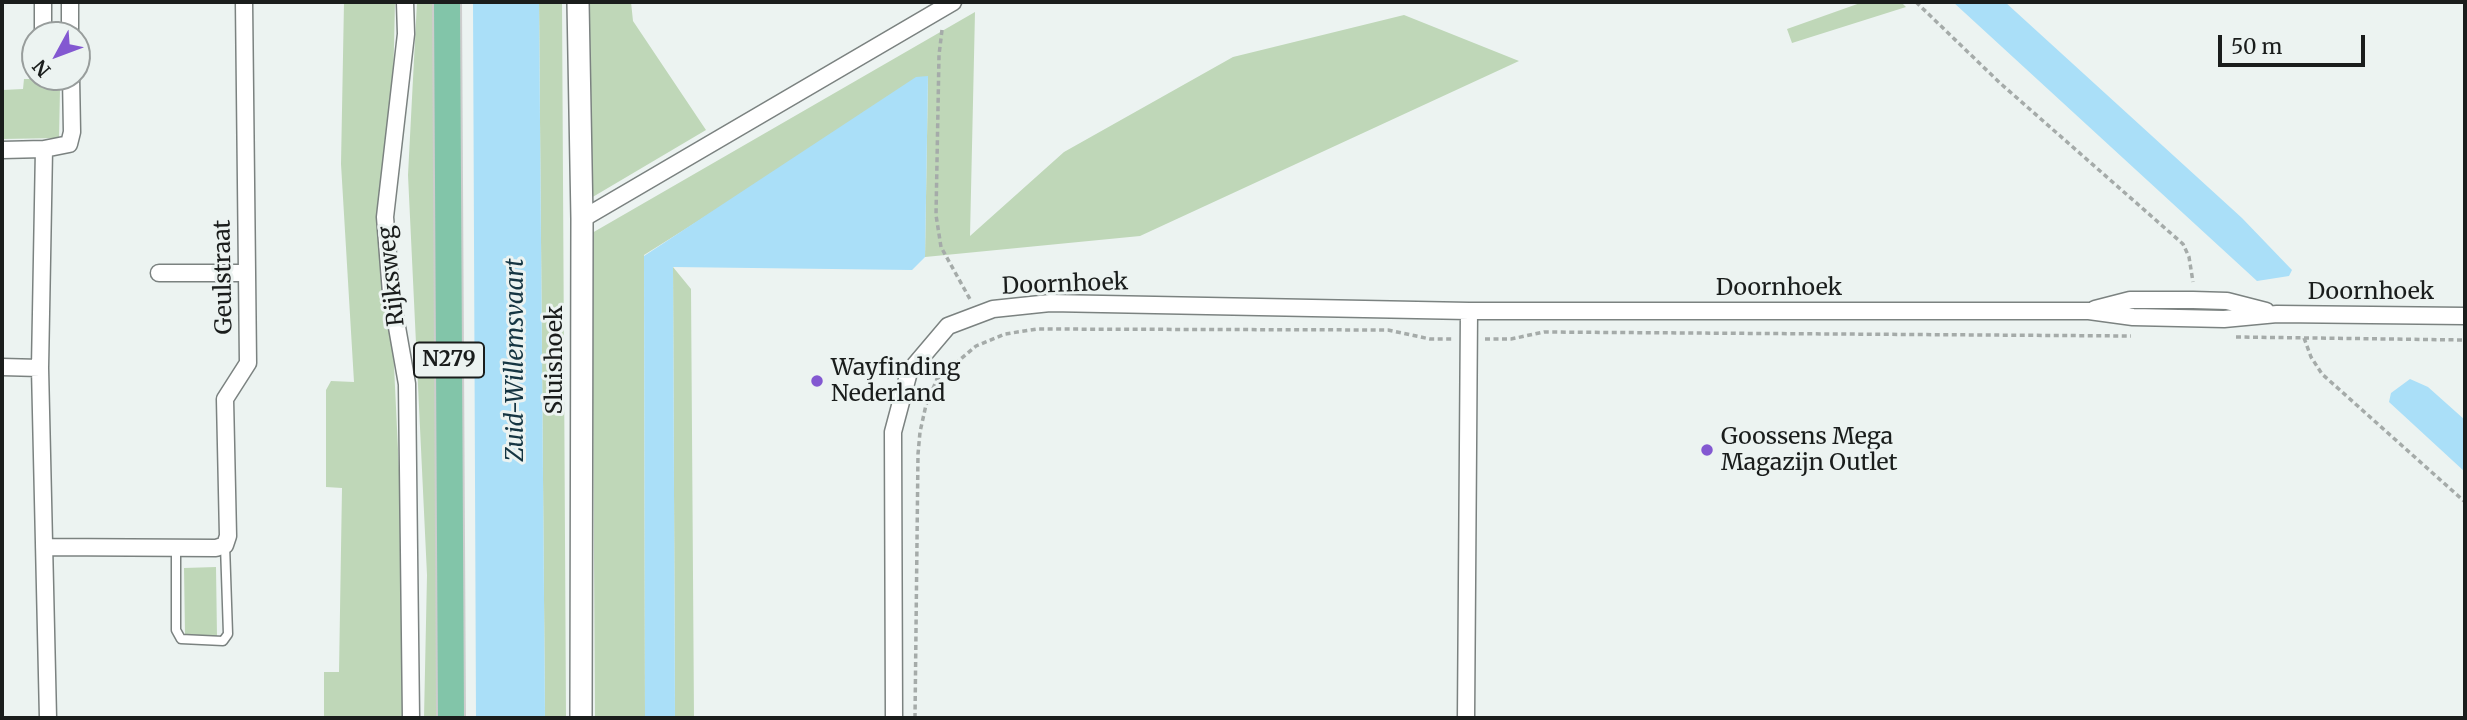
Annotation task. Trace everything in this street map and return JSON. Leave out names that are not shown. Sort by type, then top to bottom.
[{"type":"main road","name":"N279","points":[[447,2],[451,718]]},
{"type":"street","points":[[43,2],[43,21]]},
{"type":"street","points":[[70,2],[70,21]]},
{"type":"street","name":"Geulstraat","points":[[225,545],[228,536],[225,399],[248,363],[244,2]]},
{"type":"street","name":"Rijksweg","points":[[405,2],[406,34],[385,216],[391,293],[407,384],[411,718]]},
{"type":"street","name":"Sluishoek","points":[[578,2],[582,219],[581,718]]},
{"type":"street","points":[[582,219],[949,4]]},
{"type":"street","points":[[2,150],[44,149],[69,144],[72,132],[71,91]]},
{"type":"street","points":[[44,149],[40,368],[48,718]]},
{"type":"street","points":[[159,273],[246,273]]},
{"type":"street","name":"Doornhoek","points":[[2089,311],[2130,300],[2193,300],[2227,301],[2277,314]]},
{"type":"street","name":"Doornhoek","points":[[894,718],[893,432],[909,372],[948,326],[993,309],[1050,303],[1469,311],[2089,311],[2133,317],[2224,319],[2277,314],[2465,316]]},
{"type":"street","points":[[1466,718],[1469,311]]},
{"type":"street","points":[[2,367],[40,368]]},
{"type":"street","points":[[44,547],[216,548],[225,545]]},
{"type":"lane","name":"Geulstraat","points":[[176,548],[176,630],[181,639],[223,641],[228,634],[225,545]]},
{"type":"path","points":[[1916,2],[2000,83],[2183,244],[2193,271],[2193,300]]},
{"type":"path","points":[[949,4],[939,55],[936,215],[941,247],[979,314]]},
{"type":"path","name":"Doornhoek","points":[[2465,340],[2305,338],[2311,356],[2322,374],[2465,502]]},
{"type":"green space","points":[[344,2],[395,2],[389,261],[404,575],[402,718],[324,718],[324,672],[339,672],[342,488],[326,487],[326,390],[331,381],[354,382],[341,164]]},
{"type":"green space","points":[[417,2],[438,2],[441,718],[424,718],[427,575],[408,175]]},
{"type":"green space","points":[[539,2],[562,2],[566,718],[545,718]]},
{"type":"green space","points":[[589,2],[631,2],[633,21],[706,130],[591,198]]},
{"type":"green space","points":[[1863,2],[1901,2],[1906,7],[1792,43],[1787,29]]},
{"type":"green space","points":[[975,12],[970,236],[1064,152],[1233,57],[1404,15],[1519,61],[1140,236],[925,257],[928,77],[644,255],[645,718],[595,718],[592,233]]},
{"type":"green space","points":[[2,90],[60,91],[59,138],[2,139]]},
{"type":"green space","points":[[673,267],[691,289],[694,718],[675,718]]},
{"type":"green space","points":[[216,567],[217,637],[185,634],[184,568]]},
{"type":"water","name":"Zuid-Willemsvaart","points":[[473,2],[539,2],[545,718],[476,718]]},
{"type":"water","points":[[1953,2],[2005,2],[2242,218],[2292,270],[2289,276],[2257,281]]},
{"type":"water","points":[[928,76],[925,257],[912,270],[673,267],[675,718],[645,718],[644,256],[916,77]]},
{"type":"water","points":[[2410,379],[2428,387],[2465,420],[2465,472],[2389,402],[2391,393]]},
{"type":"place","name":"Wayfinding Nederland","points":[[817,381]]},
{"type":"place","name":"Goossens Mega Magazijn Outlet","points":[[1707,450]]}]
